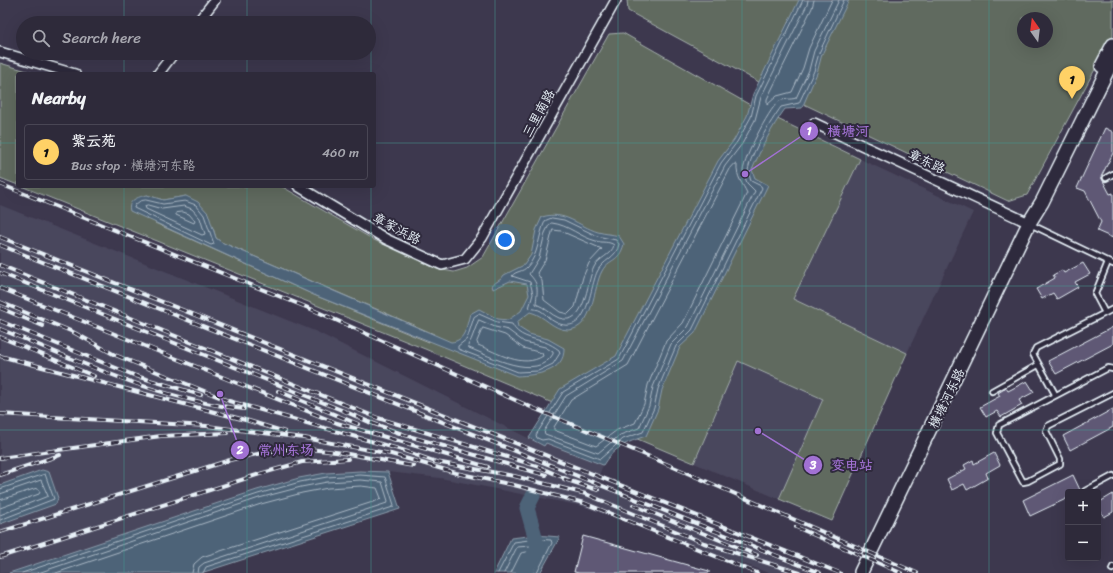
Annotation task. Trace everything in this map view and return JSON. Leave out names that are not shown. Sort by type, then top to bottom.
[{"type":"main road","name":"横塘河东路","points":[[1029,223],[1036,199],[1113,45]]},
{"type":"main road","name":"横塘河东路","points":[[861,572],[1029,223],[1042,202],[1113,59]]},
{"type":"street","points":[[202,16],[215,0]]},
{"type":"street","name":"三里南路","points":[[482,238],[616,0]]},
{"type":"street","points":[[0,52],[16,57]]},
{"type":"street","points":[[27,60],[68,72]]},
{"type":"street","points":[[160,72],[169,60]]},
{"type":"street","name":"章东路","points":[[814,123],[1029,223]]},
{"type":"street","name":"章家浜路","points":[[301,188],[386,239],[442,265],[464,259],[482,238]]},
{"type":"lane","points":[[1106,178],[1113,174]]},
{"type":"lane","points":[[1029,223],[1110,263],[1095,294],[1105,313]]},
{"type":"lane","points":[[1055,394],[1033,354],[1036,348],[1113,309]]},
{"type":"lane","points":[[992,390],[1038,365]]},
{"type":"lane","points":[[1113,369],[1108,368],[1055,394],[999,425],[997,433],[1023,482],[1028,481],[1060,464],[1060,459],[1046,431],[1048,426],[1113,393]]},
{"type":"lane","points":[[1089,489],[1113,476]]},
{"type":"shaded area","points":[[860,159],[973,212],[907,353],[793,300]]},
{"type":"shaded area","points":[[0,205],[317,332],[544,446],[546,443],[603,465],[595,485],[812,573],[769,573],[582,506],[440,478],[388,472],[79,573],[0,573]]},
{"type":"shaded area","points":[[738,361],[823,399],[779,499],[694,463]]},
{"type":"green space","points":[[627,0],[1113,0],[1113,36],[1027,195],[1008,201],[770,88],[628,11]]},
{"type":"green space","points":[[623,33],[759,110],[860,159],[793,299],[907,353],[832,521],[779,499],[823,399],[738,361],[694,463],[425,349],[26,188],[284,188],[374,240],[437,269],[454,272],[467,268],[483,257],[609,34]],"holes":[[[147,195],[163,200],[186,196],[213,228],[216,238],[221,242],[434,334],[429,342],[314,295],[155,223]]]},
{"type":"green space","points":[[0,63],[30,72],[16,72],[16,184],[0,178]]},
{"type":"water","points":[[799,0],[849,0],[822,54],[817,73],[802,108],[785,109],[759,154],[752,170],[755,178],[768,185],[695,333],[680,347],[662,390],[658,409],[646,436],[621,446],[611,454],[603,465],[546,443],[544,446],[529,438],[560,389],[616,356],[718,161],[734,140],[747,116],[753,94]]},
{"type":"water","points":[[147,195],[163,200],[186,196],[198,202],[208,213],[216,238],[221,242],[451,342],[460,339],[463,336],[470,314],[479,309],[498,319],[508,320],[521,311],[529,295],[527,284],[510,281],[493,289],[492,285],[504,275],[524,265],[531,255],[536,230],[542,217],[550,215],[565,217],[598,232],[619,236],[624,244],[617,257],[602,271],[588,315],[583,323],[577,328],[568,330],[558,328],[540,316],[530,312],[517,322],[518,327],[529,334],[548,339],[564,348],[560,363],[554,368],[532,375],[517,376],[314,295],[130,211],[130,204],[134,200]]},
{"type":"water","points":[[42,470],[49,472],[58,498],[56,504],[0,524],[0,485]]},
{"type":"water","points":[[360,471],[388,472],[400,509],[201,573],[9,573],[257,490],[299,478],[326,473]]},
{"type":"water","points":[[536,535],[560,537],[540,573],[494,573],[511,538]]},
{"type":"building","points":[[1105,128],[1113,132],[1113,153],[1101,177],[1110,194],[1113,193],[1113,238],[1097,231],[1101,222],[1085,191],[1077,188]]},
{"type":"building","points":[[1083,263],[1090,274],[1075,282],[1078,287],[1057,299],[1053,293],[1042,299],[1036,289],[1055,278],[1053,275],[1062,270],[1064,273]]},
{"type":"building","points":[[1113,327],[1113,344],[1056,374],[1048,361]]},
{"type":"building","points":[[1027,381],[1034,392],[1019,400],[1022,405],[1001,417],[997,411],[986,417],[980,407],[1000,396],[998,393],[1006,388],[1008,391]]},
{"type":"building","points":[[1113,409],[1113,427],[1070,450],[1063,436]]},
{"type":"building","points":[[994,453],[1000,465],[986,473],[988,478],[967,490],[964,484],[952,490],[947,479],[966,469],[964,465],[973,460],[974,464]]},
{"type":"building","points":[[1073,475],[1080,489],[1065,489],[1065,499],[1030,516],[1023,500]]},
{"type":"building","points":[[1113,494],[1113,512],[1104,517],[1101,512],[1101,501]]},
{"type":"building","points":[[583,536],[709,571],[709,573],[574,572]]},
{"type":"waterway","points":[[524,573],[538,547],[527,508],[533,496]]},
{"type":"railway","points":[[0,184],[311,309],[533,408],[655,459],[917,573]]},
{"type":"railway","points":[[0,237],[840,573]]},
{"type":"railway","points":[[0,245],[820,573]]},
{"type":"railway","points":[[0,265],[378,418],[537,466],[569,480]]},
{"type":"railway","points":[[0,273],[369,422],[405,435],[524,469]]},
{"type":"railway","points":[[0,288],[337,423],[488,467]]},
{"type":"railway","points":[[0,302],[73,332],[115,355],[229,401],[402,450],[436,462],[514,476],[586,494],[704,543],[800,573]]},
{"type":"railway","points":[[0,308],[43,326]]},
{"type":"railway","points":[[0,321],[136,376],[201,395]]},
{"type":"railway","points":[[0,329],[119,378],[181,397],[244,409]]},
{"type":"railway","points":[[0,337],[94,376]]},
{"type":"railway","points":[[0,356],[249,421],[285,432]]},
{"type":"railway","points":[[278,391],[358,424]]},
{"type":"railway","points":[[0,414],[207,426],[304,438],[391,454],[456,473],[514,485],[584,503],[757,573]]},
{"type":"railway","points":[[0,458],[161,436],[227,433]]},
{"type":"railway","points":[[0,532],[230,460],[269,452],[293,449],[323,450],[414,466]]},
{"type":"railway","points":[[0,475],[60,455]]},
{"type":"railway","points":[[0,557],[263,473],[302,462],[348,459]]},
{"type":"railway","points":[[519,468],[546,475]]},
{"type":"railway","points":[[564,479],[598,490]]},
{"type":"railway","points":[[633,505],[757,555]]},
{"type":"railway","points":[[796,527],[901,573]]},
{"type":"place","name":"紫云苑","points":[[1072,99]]},
{"type":"place","name":"横塘河","points":[[745,174]]},
{"type":"place","name":"常州东场","points":[[220,394]]},
{"type":"place","name":"变电站","points":[[758,431]]}]
